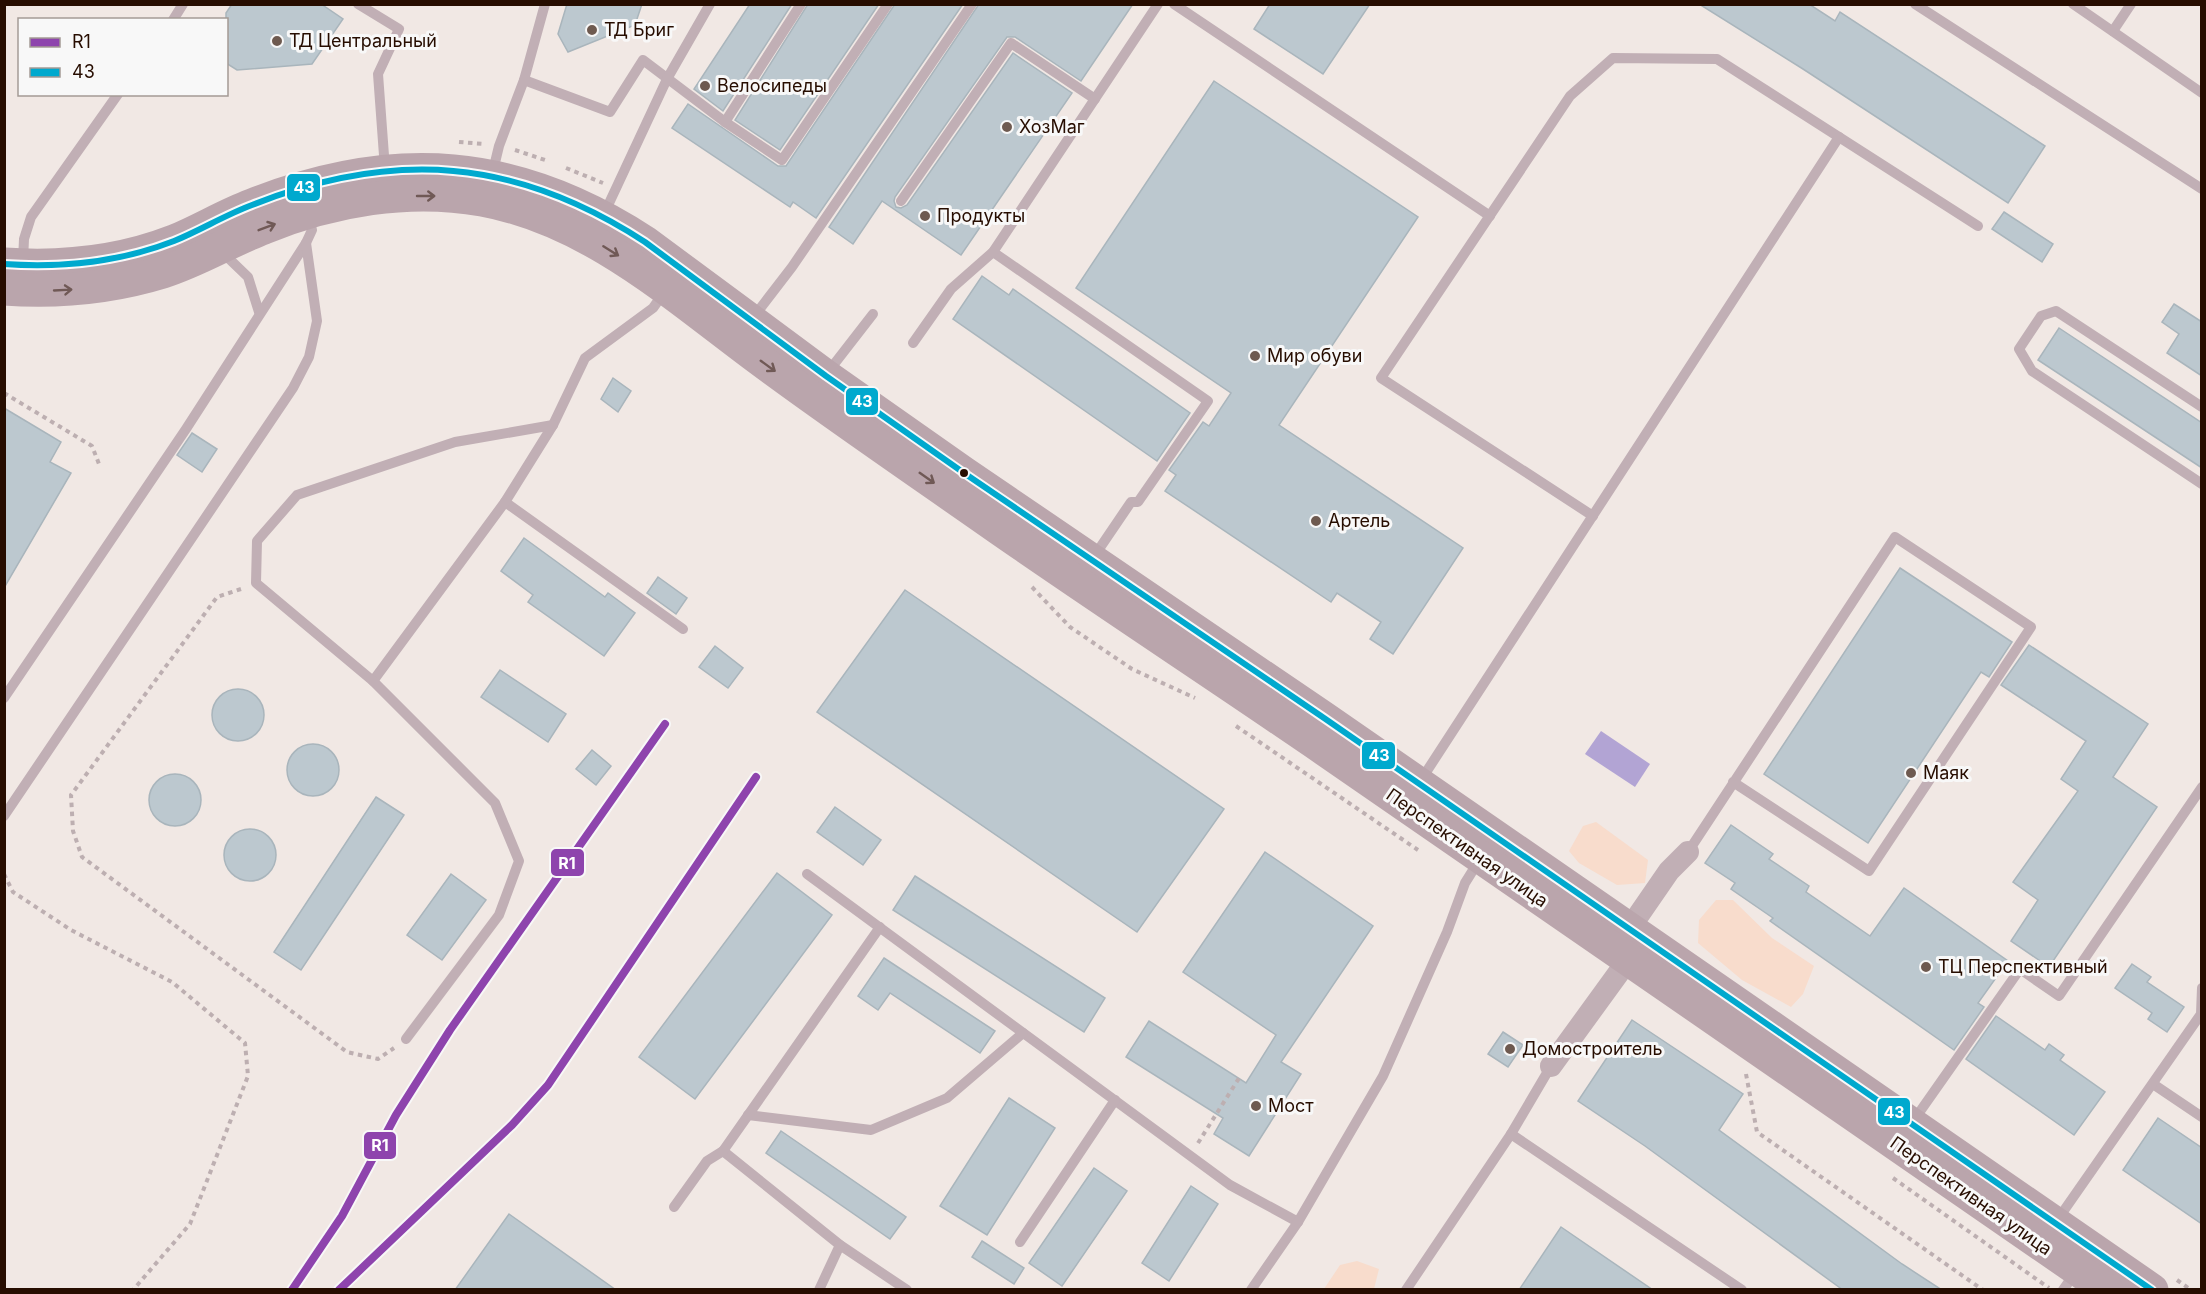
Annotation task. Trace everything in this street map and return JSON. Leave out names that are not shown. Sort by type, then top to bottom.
[{"type":"main road","name":"Перспективная улица","points":[[17,277],[150,249],[175,241],[250,206],[304,209],[339,204],[386,183],[456,170],[492,175],[524,183],[585,207],[635,236],[674,280]]},
{"type":"main road","name":"Перспективная улица","points":[[386,183],[517,208],[574,230],[674,280],[818,386],[1007,534],[1412,795],[1488,847],[1628,944],[1900,1142],[2048,1233],[2107,1290]]},
{"type":"main road","name":"Перспективная улица","points":[[17,277],[90,289],[126,282],[184,265],[304,209]]},
{"type":"main road","name":"Перспективная улица","points":[[818,386],[1091,561],[1412,795]]},
{"type":"main road","name":"Перспективная улица","points":[[2081,1265],[2152,1290]]},
{"type":"street","points":[[1551,1066],[1628,944],[1669,871],[1688,852]]},
{"type":"lane","points":[[173,18],[183,4]]},
{"type":"lane","points":[[358,4],[399,29],[378,74],[386,183]]},
{"type":"lane","points":[[492,175],[499,146],[524,80],[545,4]]},
{"type":"lane","points":[[603,217],[667,79],[710,4]]},
{"type":"lane","points":[[725,122],[801,4]]},
{"type":"lane","points":[[524,80],[610,112],[643,60],[725,122],[782,160],[888,4]]},
{"type":"lane","points":[[742,331],[792,267],[972,4]]},
{"type":"lane","points":[[913,343],[951,289],[993,252],[1158,4]]},
{"type":"lane","points":[[1174,4],[1490,216]]},
{"type":"lane","points":[[1915,4],[2202,189]]},
{"type":"lane","points":[[2073,4],[2202,93]]},
{"type":"lane","points":[[2113,32],[2131,4]]},
{"type":"lane","points":[[901,201],[1011,43],[1095,99]]},
{"type":"lane","points":[[1593,516],[1381,378],[1570,96],[1613,58],[1717,59],[1978,226]]},
{"type":"lane","points":[[17,277],[24,239],[31,217],[117,96]]},
{"type":"lane","points":[[1412,795],[1839,137]]},
{"type":"lane","points":[[4,698],[186,429],[259,312],[304,209]]},
{"type":"lane","points":[[4,816],[293,388],[309,357],[317,321],[304,209]]},
{"type":"lane","points":[[218,249],[235,262],[248,277],[259,312]]},
{"type":"lane","points":[[993,252],[1208,401],[1138,502],[1131,502],[1091,561]]},
{"type":"lane","points":[[373,681],[505,502],[553,425],[585,358],[653,308],[674,280]]},
{"type":"lane","points":[[2202,407],[2056,311],[2041,316],[2019,349],[2032,371],[2202,484]]},
{"type":"lane","points":[[818,386],[873,314]]},
{"type":"lane","points":[[406,1039],[499,915],[519,861],[495,803],[373,681],[256,583],[257,541],[297,495],[455,442],[553,425]]},
{"type":"lane","points":[[505,502],[684,629]]},
{"type":"lane","points":[[1688,852],[1733,782],[1895,537],[2031,627],[1869,871],[1733,782]]},
{"type":"lane","points":[[1900,1142],[2020,969],[2059,996],[2202,787]]},
{"type":"lane","points":[[1251,1290],[1298,1222],[1383,1076],[1447,932],[1465,883],[1488,847]]},
{"type":"lane","points":[[807,874],[1230,1185],[1298,1222]]},
{"type":"lane","points":[[674,1207],[707,1161],[723,1151],[880,927]]},
{"type":"lane","points":[[2048,1233],[2201,1014],[2202,988]]},
{"type":"lane","points":[[748,1115],[871,1130],[947,1098],[1023,1033]]},
{"type":"lane","points":[[1406,1290],[1511,1134],[1551,1066]]},
{"type":"lane","points":[[2152,1084],[2202,1118]]},
{"type":"lane","points":[[1020,1242],[1115,1100]]},
{"type":"lane","points":[[1511,1134],[1742,1290]]},
{"type":"lane","points":[[723,1151],[840,1245],[907,1290]]},
{"type":"lane","points":[[819,1290],[840,1245]]},
{"type":"path","points":[[4,393],[92,446],[99,464]]},
{"type":"path","points":[[1024,579],[1070,627],[1132,669],[1193,696],[1203,703]]},
{"type":"path","points":[[256,583],[217,597],[71,795],[73,831],[82,857],[347,1052],[378,1059],[406,1039]]},
{"type":"path","points":[[1232,723],[1426,856]]},
{"type":"path","points":[[4,874],[13,892],[71,930],[172,982],[245,1043],[248,1076],[190,1224],[133,1290]]},
{"type":"path","points":[[1755,1080],[1746,1073],[1757,1132],[1983,1290]]},
{"type":"path","points":[[1190,1156],[1241,1075]]},
{"type":"path","points":[[1900,1142],[2052,1290]]},
{"type":"shaded area","points":[[1601,731],[1650,764],[1635,787],[1585,754]]},
{"type":"shaded area","points":[[1596,822],[1648,860],[1645,883],[1617,885],[1579,863],[1569,851],[1583,826]]},
{"type":"shaded area","points":[[1716,900],[1733,900],[1772,938],[1814,966],[1803,994],[1791,1007],[1742,980],[1698,943],[1699,920]]},
{"type":"shaded area","points":[[1357,1261],[1379,1269],[1374,1289],[1324,1289],[1340,1265]]},
{"type":"building","name":"ТД Центральный","points":[[232,4],[321,4],[343,19],[312,64],[237,70],[228,64],[228,18],[226,18],[226,13]]},
{"type":"building","name":"ТД Бриг","points":[[567,4],[642,4],[635,25],[568,52],[558,34]]},
{"type":"building","points":[[750,4],[792,4],[723,111],[694,89]]},
{"type":"building","points":[[808,4],[879,4],[780,150],[735,120]]},
{"type":"building","points":[[895,4],[963,4],[816,218],[793,202],[790,207],[672,128],[688,104],[778,166],[786,166]]},
{"type":"building","points":[[979,4],[1133,4],[1081,81],[1015,37],[1007,37],[895,197],[896,207],[901,208],[907,205],[1013,53],[1072,93],[961,255],[882,201],[853,244],[829,227]]},
{"type":"building","points":[[1270,4],[1370,4],[1323,74],[1254,29]]},
{"type":"building","points":[[1699,4],[1809,4],[1835,21],[1840,12],[2045,146],[2008,203]]},
{"type":"building","points":[[1214,81],[1418,217],[1279,425],[1463,548],[1393,654],[1370,639],[1381,622],[1337,593],[1331,602],[1165,491],[1176,475],[1169,470],[1203,422],[1209,426],[1231,393],[1076,288]]},
{"type":"building","points":[[2004,212],[2053,244],[2042,262],[1992,229]]},
{"type":"building","points":[[982,276],[1009,295],[1013,289],[1190,413],[1157,461],[953,319]]},
{"type":"building","points":[[2174,304],[2202,322],[2202,376],[2167,353],[2179,334],[2162,322]]},
{"type":"building","points":[[2059,328],[2202,423],[2202,468],[2038,360]]},
{"type":"building","points":[[613,378],[631,391],[618,412],[601,399]]},
{"type":"building","points":[[4,408],[61,442],[50,462],[71,473],[4,588]]},
{"type":"building","points":[[192,433],[217,449],[202,472],[177,455]]},
{"type":"building","points":[[524,538],[605,597],[608,593],[635,613],[604,656],[528,602],[533,595],[501,571]]},
{"type":"building","points":[[1900,568],[2012,642],[1989,677],[1981,672],[1868,843],[1764,774]]},
{"type":"building","points":[[658,577],[687,598],[676,614],[647,593]]},
{"type":"building","points":[[905,590],[1224,809],[1137,932],[817,712]]},
{"type":"building","points":[[2029,645],[2148,724],[2113,777],[2157,807],[2049,967],[2011,941],[2038,900],[2013,882],[2078,791],[2061,779],[2086,741],[2001,685]]},
{"type":"building","points":[[715,646],[743,668],[728,688],[699,667]]},
{"type":"building","points":[[500,670],[566,714],[548,742],[481,697]]},
{"type":"building","points":[[233,689],[243,689],[252,693],[260,701],[264,715],[260,729],[252,737],[243,741],[233,741],[224,737],[216,729],[212,720],[212,710],[216,701],[224,693]]},
{"type":"building","points":[[308,744],[318,744],[327,748],[335,756],[339,770],[335,784],[327,792],[318,796],[308,796],[299,792],[291,784],[287,775],[287,765],[291,756],[299,748]]},
{"type":"building","points":[[592,750],[611,766],[596,785],[576,769]]},
{"type":"building","points":[[170,774],[180,774],[189,778],[197,786],[201,800],[197,814],[189,822],[180,826],[170,826],[161,822],[153,814],[149,805],[149,795],[153,786],[161,778]]},
{"type":"building","points":[[376,797],[404,815],[301,970],[274,952]]},
{"type":"building","points":[[835,807],[881,840],[863,865],[817,832]]},
{"type":"building","name":"ТЦ Перспективный","points":[[1731,825],[1773,854],[1769,859],[1809,886],[1806,892],[1870,936],[1904,888],[2008,961],[1978,1003],[1984,1007],[1954,1050],[1770,921],[1773,918],[1731,889],[1735,883],[1705,863]]},
{"type":"building","points":[[245,829],[255,829],[264,833],[272,841],[276,855],[272,869],[264,877],[255,881],[245,881],[236,877],[228,869],[224,860],[224,850],[228,841],[236,833]]},
{"type":"building","points":[[1265,852],[1373,926],[1281,1062],[1301,1074],[1249,1156],[1214,1134],[1223,1118],[1126,1057],[1149,1021],[1246,1083],[1276,1035],[1183,972]]},
{"type":"building","points":[[777,873],[832,915],[695,1099],[639,1057]]},
{"type":"building","points":[[451,874],[486,900],[442,960],[407,935]]},
{"type":"building","points":[[915,876],[1105,998],[1084,1032],[893,910]]},
{"type":"building","points":[[884,958],[995,1031],[980,1053],[890,993],[878,1010],[858,996]]},
{"type":"building","points":[[2132,964],[2151,977],[2147,982],[2184,1007],[2167,1032],[2148,1019],[2152,1013],[2115,988]]},
{"type":"building","points":[[1996,1016],[2045,1050],[2049,1044],[2064,1055],[2060,1060],[2105,1092],[2074,1135],[1966,1059]]},
{"type":"building","points":[[1632,1020],[1743,1094],[1719,1130],[1902,1264],[1942,1290],[1843,1290],[1645,1146],[1578,1101]]},
{"type":"building","name":"Домостроитель","points":[[1503,1032],[1523,1045],[1508,1067],[1488,1054]]},
{"type":"building","points":[[1009,1098],[1055,1128],[987,1235],[940,1206]]},
{"type":"building","points":[[2158,1118],[2202,1148],[2202,1224],[2123,1170]]},
{"type":"building","points":[[781,1131],[906,1217],[890,1239],[766,1153]]},
{"type":"building","points":[[1094,1168],[1127,1191],[1062,1286],[1029,1263]]},
{"type":"building","points":[[1191,1186],[1218,1204],[1169,1281],[1142,1263]]},
{"type":"building","points":[[509,1214],[616,1290],[455,1290]]},
{"type":"building","points":[[1561,1227],[1653,1290],[1519,1290]]},
{"type":"building","points":[[982,1241],[1024,1268],[1014,1284],[972,1257]]},
{"type":"transit line","name":"43","points":[[4,264],[69,264],[112,259],[174,241],[242,209],[304,187],[355,175],[405,170],[453,171],[501,179],[549,193],[597,214],[645,242],[826,376],[964,473],[1324,718],[2152,1290]]},
{"type":"transit line","name":"R1","points":[[292,1290],[342,1216],[396,1115],[450,1030],[665,724]]},
{"type":"transit line","name":"R1","points":[[339,1290],[512,1125],[548,1085],[756,777]]},
{"type":"place","name":"ТД Бриг","points":[[592,30]]},
{"type":"place","name":"ТД Центральный","points":[[277,41]]},
{"type":"place","name":"Велосипеды","points":[[705,86]]},
{"type":"place","name":"ХозМаг","points":[[1007,127]]},
{"type":"place","name":"Продукты","points":[[925,216]]},
{"type":"place","name":"Мир обуви","points":[[1255,356]]},
{"type":"place","name":"Артель","points":[[1316,521]]},
{"type":"place","name":"Маяк","points":[[1911,773]]},
{"type":"place","name":"ТЦ Перспективный","points":[[1926,967]]},
{"type":"place","name":"Домостроитель","points":[[1510,1049]]},
{"type":"place","name":"Мост","points":[[1256,1106]]}]
